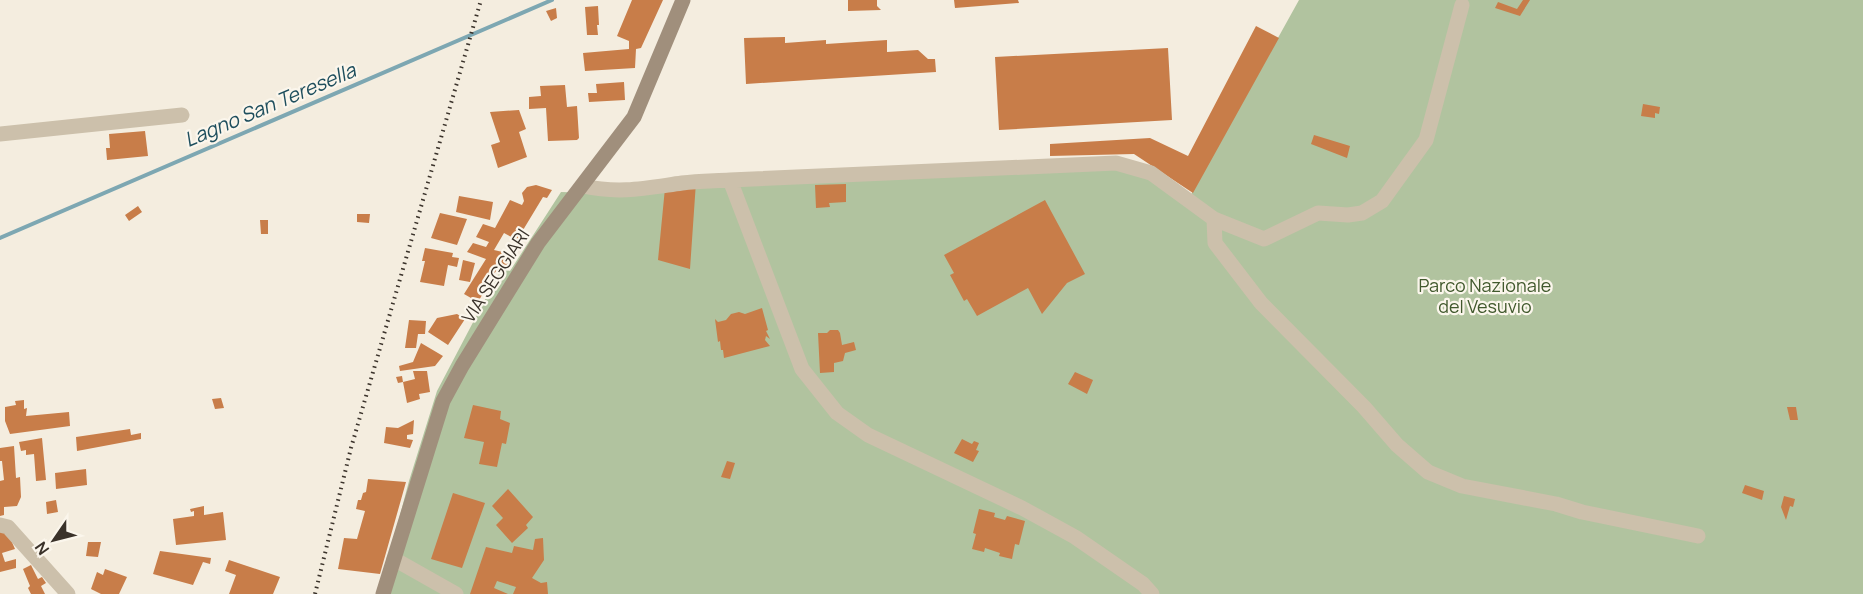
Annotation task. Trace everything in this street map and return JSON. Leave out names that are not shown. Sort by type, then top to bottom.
[{"type":"main road","name":"VIA SEGGIARI","points":[[383,594],[443,400],[538,243],[584,186],[634,117],[683,0]]},
{"type":"street","points":[[584,186],[603,190],[643,190],[683,183],[730,180],[1116,163],[1151,173],[1214,219],[1264,239],[1318,213],[1348,215],[1362,213],[1382,201],[1426,140],[1462,4]]},
{"type":"street","points":[[0,134],[182,115]]},
{"type":"street","points":[[730,180],[802,369],[837,413],[868,435],[1023,508],[1075,537],[1143,584],[1152,594]]},
{"type":"street","points":[[1214,219],[1215,243],[1261,303],[1364,407],[1397,446],[1428,472],[1462,486],[1556,504],[1582,512],[1698,536]]},
{"type":"street","points":[[0,525],[8,527],[68,594]]},
{"type":"street","points":[[394,559],[456,594]]},
{"type":"green space","name":"Parco Nazionale del Vesuvio","points":[[1299,0],[1863,0],[1863,594],[378,594],[437,391],[501,269],[510,271],[561,192],[623,194],[734,181],[1134,163],[1188,200]]},
{"type":"building","points":[[632,0],[663,0],[641,48],[636,49],[635,68],[585,71],[583,53],[629,49],[629,41],[617,36]]},
{"type":"building","points":[[848,0],[877,0],[877,6],[881,10],[848,11]]},
{"type":"building","points":[[954,0],[1018,0],[1019,3],[955,8]]},
{"type":"building","points":[[1523,0],[1530,0],[1520,16],[1495,8],[1498,2],[1517,9]]},
{"type":"building","points":[[598,6],[598,35],[587,35],[585,7]]},
{"type":"building","points":[[556,8],[557,18],[551,21],[546,11]]},
{"type":"building","points":[[1256,26],[1279,38],[1193,193],[1134,154],[1050,156],[1050,144],[1150,138],[1188,156]]},
{"type":"building","points":[[785,37],[785,43],[826,40],[826,44],[887,40],[887,52],[918,50],[928,59],[935,59],[936,72],[746,84],[744,38]]},
{"type":"building","points":[[1168,48],[1172,120],[999,130],[995,57]]},
{"type":"building","points":[[624,82],[625,100],[589,102],[588,93],[597,93],[596,84]]},
{"type":"building","points":[[565,85],[567,107],[577,106],[579,138],[548,141],[546,108],[529,109],[529,97],[541,96],[540,86]]},
{"type":"building","points":[[1643,104],[1660,107],[1659,114],[1655,113],[1655,118],[1641,116]]},
{"type":"building","points":[[519,110],[526,129],[519,132],[527,157],[498,168],[491,145],[500,142],[490,112]]},
{"type":"building","points":[[145,131],[148,156],[107,160],[106,148],[110,148],[109,134]]},
{"type":"building","points":[[1314,135],[1350,146],[1347,158],[1311,144]]},
{"type":"building","points":[[696,182],[690,269],[658,260],[665,188]]},
{"type":"building","points":[[846,184],[846,202],[829,203],[830,207],[816,208],[815,185]]},
{"type":"building","points":[[536,185],[552,190],[547,198],[543,197],[517,240],[504,233],[494,250],[515,255],[507,267],[500,264],[478,302],[464,294],[486,259],[467,252],[473,243],[486,247],[489,242],[476,237],[483,224],[495,228],[510,200],[522,205],[524,201],[522,193],[527,187]]},
{"type":"building","points":[[459,196],[493,202],[490,220],[456,212]]},
{"type":"building","points":[[1045,200],[1085,274],[1067,283],[1042,314],[1028,288],[977,316],[967,299],[964,301],[950,275],[954,273],[944,255]]},
{"type":"building","points":[[138,206],[142,212],[129,221],[125,215]]},
{"type":"building","points":[[440,213],[467,219],[457,245],[431,238]]},
{"type":"building","points":[[357,214],[370,214],[369,223],[357,222]]},
{"type":"building","points":[[260,220],[268,220],[268,234],[261,234]]},
{"type":"building","points":[[425,248],[453,253],[452,257],[459,258],[457,267],[448,265],[444,286],[420,282],[425,261],[422,261]]},
{"type":"building","points":[[463,260],[475,263],[470,282],[459,280]]},
{"type":"building","points":[[762,308],[768,330],[766,331],[770,339],[766,336],[765,340],[770,346],[724,358],[720,341],[718,342],[715,319],[718,322],[726,320],[731,314],[739,312],[745,314]]},
{"type":"building","points":[[457,314],[465,319],[448,345],[428,332],[437,318]]},
{"type":"building","points":[[409,320],[426,321],[425,334],[418,334],[416,348],[405,348]]},
{"type":"building","points":[[830,330],[838,330],[842,345],[854,342],[856,350],[845,353],[843,361],[834,363],[834,372],[820,373],[818,333],[827,333]]},
{"type":"building","points":[[421,343],[443,356],[435,366],[400,371],[399,366],[413,362]]},
{"type":"building","points":[[413,371],[427,371],[430,392],[419,394],[420,399],[407,403],[403,382],[415,379]]},
{"type":"building","points":[[1075,372],[1093,380],[1087,394],[1068,384]]},
{"type":"building","points":[[402,376],[403,382],[398,383],[396,377]]},
{"type":"building","points":[[221,398],[224,408],[215,409],[212,399]]},
{"type":"building","points":[[24,400],[24,409],[27,408],[26,416],[69,412],[70,426],[10,434],[5,421],[5,407],[16,405],[15,401]]},
{"type":"building","points":[[473,405],[501,411],[500,419],[510,423],[506,444],[502,443],[497,467],[479,464],[484,442],[464,438]]},
{"type":"building","points":[[1787,407],[1796,407],[1798,420],[1790,420]]},
{"type":"building","points":[[414,420],[413,434],[407,435],[407,439],[413,440],[410,448],[384,443],[386,427],[398,428]]},
{"type":"building","points":[[130,429],[131,435],[141,433],[141,439],[77,451],[76,437]]},
{"type":"building","points":[[42,438],[46,480],[36,481],[34,454],[26,455],[26,450],[21,451],[19,442]]},
{"type":"building","points":[[962,439],[972,444],[974,441],[979,443],[976,450],[979,451],[973,462],[954,453]]},
{"type":"building","points":[[14,446],[16,478],[20,477],[21,497],[17,506],[4,507],[4,515],[0,516],[0,481],[4,480],[0,448]]},
{"type":"building","points":[[727,461],[735,463],[730,479],[721,477]]},
{"type":"building","points":[[86,469],[87,485],[56,489],[55,473]]},
{"type":"building","points":[[368,479],[406,482],[380,574],[338,569],[344,538],[357,539],[365,511],[356,509],[358,500],[361,500],[363,493],[366,492]]},
{"type":"building","points":[[1745,485],[1764,491],[1762,500],[1742,493]]},
{"type":"building","points":[[508,489],[533,517],[526,525],[528,528],[512,543],[496,525],[503,518],[492,506]]},
{"type":"building","points":[[453,493],[485,503],[462,568],[431,559]]},
{"type":"building","points":[[1784,496],[1795,499],[1793,507],[1790,506],[1786,520],[1781,507]]},
{"type":"building","points":[[56,500],[58,512],[47,514],[46,502]]},
{"type":"building","points":[[204,506],[204,515],[223,512],[226,540],[176,545],[173,519],[194,516],[194,511],[191,512],[190,509]]},
{"type":"building","points":[[979,509],[995,513],[994,517],[1005,520],[1007,516],[1025,521],[1019,545],[1015,544],[1012,559],[999,556],[1000,553],[985,548],[984,552],[972,549]]},
{"type":"building","points":[[0,530],[14,539],[11,540],[15,549],[2,553],[5,562],[16,559],[16,568],[0,572]]},
{"type":"building","points":[[543,538],[544,560],[532,578],[541,583],[547,582],[548,594],[513,594],[516,587],[497,581],[494,588],[508,594],[470,594],[486,547],[512,553],[514,546],[533,550],[535,539]]},
{"type":"building","points":[[88,542],[101,542],[98,557],[86,556]]},
{"type":"building","points":[[160,551],[211,558],[210,564],[203,562],[193,585],[153,574]]},
{"type":"building","points":[[229,560],[280,577],[273,594],[229,594],[236,575],[225,571]]},
{"type":"building","points":[[31,565],[38,579],[42,577],[46,583],[41,586],[45,594],[31,594],[28,588],[30,586],[23,569]]},
{"type":"building","points":[[105,569],[127,577],[119,594],[101,594],[91,589],[97,572],[103,575]]},
{"type":"waterway","name":"Lagno San Teresella","points":[[0,238],[552,0]]},
{"type":"railway","points":[[315,594],[351,448],[481,0]]}]
